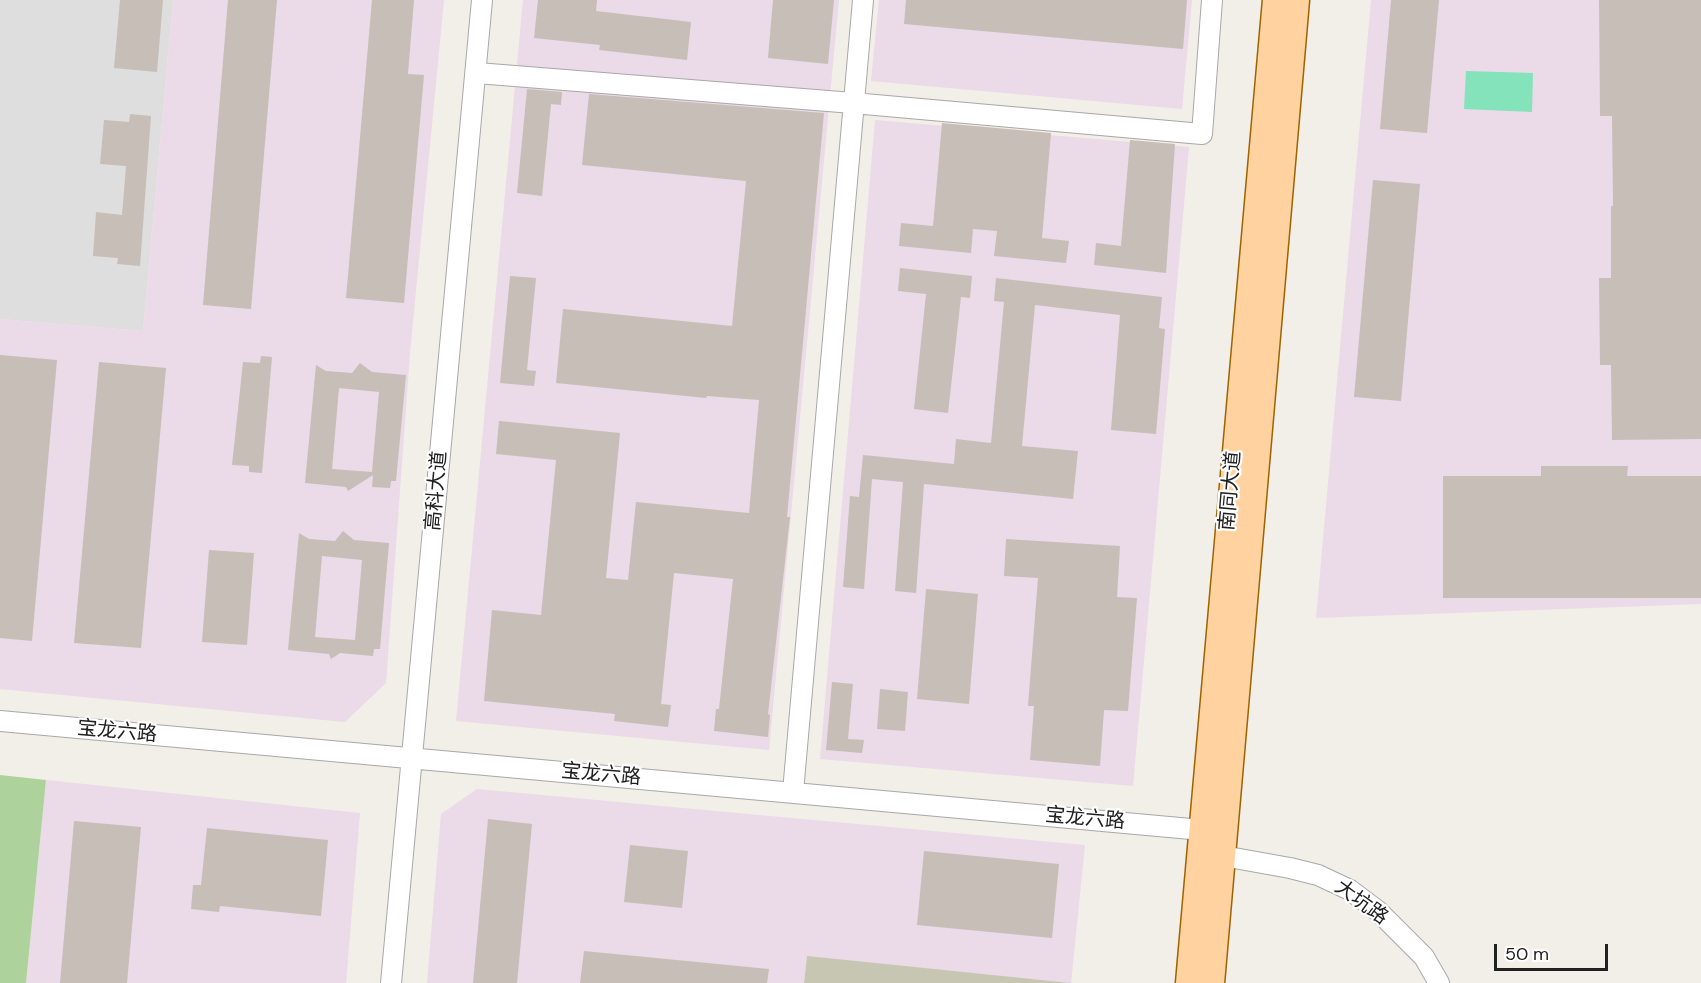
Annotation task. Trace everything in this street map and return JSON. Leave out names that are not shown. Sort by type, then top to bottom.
[{"type":"main road","name":"南同大道","points":[[1188,983],[1275,0]]},
{"type":"main road","name":"南同大道","points":[[1212,983],[1297,0]]},
{"type":"street","name":"高科大道","points":[[392,983],[483,0]]},
{"type":"street","points":[[793,792],[863,0]]},
{"type":"street","points":[[477,73],[1202,134],[1212,0]]},
{"type":"street","name":"宝龙六路","points":[[0,721],[1202,830]]},
{"type":"street","name":"大坑路","points":[[1223,856],[1318,875],[1350,890],[1378,911],[1424,957],[1439,983]]},
{"type":"shaded area","points":[[0,0],[173,0],[143,331],[0,319]]},
{"type":"shaded area","points":[[173,0],[444,0],[410,353],[386,683],[345,722],[0,689],[0,319],[143,331]]},
{"type":"shaded area","points":[[523,0],[839,0],[769,750],[456,721]]},
{"type":"shaded area","points":[[879,0],[1192,0],[1182,109],[871,81]]},
{"type":"shaded area","points":[[1371,0],[1701,0],[1701,604],[1316,618]]},
{"type":"shaded area","points":[[875,120],[1189,147],[1133,786],[820,759]]},
{"type":"shaded area","points":[[46,780],[360,813],[346,983],[26,983]]},
{"type":"shaded area","points":[[477,789],[1085,845],[1071,983],[807,957],[804,983],[427,983],[441,814]]},
{"type":"shaded area","points":[[807,956],[1071,983],[804,983]]},
{"type":"green space","points":[[1466,71],[1533,73],[1532,112],[1464,109]]},
{"type":"green space","points":[[0,775],[46,780],[26,983],[0,983]]},
{"type":"building","points":[[120,0],[163,0],[157,72],[114,68]]},
{"type":"building","points":[[228,0],[277,0],[251,309],[203,305]]},
{"type":"building","points":[[372,0],[414,0],[408,74],[424,75],[404,303],[346,298]]},
{"type":"building","points":[[538,0],[597,0],[596,11],[691,22],[687,60],[599,50],[600,45],[534,38]]},
{"type":"building","points":[[773,0],[834,0],[828,64],[768,58]]},
{"type":"building","points":[[906,0],[1187,0],[1183,49],[904,24]]},
{"type":"building","points":[[1391,0],[1439,0],[1427,133],[1380,129]]},
{"type":"building","points":[[1599,0],[1701,0],[1701,439],[1612,440],[1611,365],[1600,365],[1599,278],[1611,278],[1611,206],[1613,206],[1612,116],[1600,116]]},
{"type":"building","points":[[527,89],[562,92],[561,105],[551,104],[542,196],[517,193]]},
{"type":"building","points":[[589,94],[824,113],[787,517],[790,517],[768,714],[770,715],[768,737],[714,731],[716,709],[719,709],[733,579],[674,573],[661,704],[671,705],[668,727],[614,721],[615,714],[484,701],[492,610],[541,615],[556,460],[496,454],[499,421],[620,433],[606,578],[628,580],[636,502],[749,513],[759,400],[707,396],[706,398],[556,383],[563,309],[732,326],[746,181],[582,165]]},
{"type":"building","points":[[130,114],[151,116],[140,266],[117,264],[118,258],[93,256],[96,212],[122,215],[126,166],[100,164],[104,120],[129,122]]},
{"type":"building","points":[[942,123],[1051,133],[1042,238],[1069,241],[1066,263],[994,256],[997,231],[973,229],[971,253],[899,246],[901,223],[933,226]]},
{"type":"building","points":[[1130,140],[1175,144],[1166,273],[1094,265],[1096,243],[1121,246]]},
{"type":"building","points":[[1373,180],[1420,184],[1401,401],[1354,397]]},
{"type":"building","points":[[900,268],[972,276],[970,298],[961,297],[948,413],[914,409],[926,294],[898,291]]},
{"type":"building","points":[[510,276],[536,278],[527,370],[536,371],[534,386],[500,383]]},
{"type":"building","points":[[996,278],[1162,297],[1159,328],[1165,329],[1156,434],[1111,430],[1120,315],[1035,305],[1022,446],[1078,451],[1073,499],[924,484],[916,593],[895,591],[903,482],[872,479],[864,589],[843,587],[850,496],[859,497],[863,455],[954,464],[956,439],[991,443],[1004,302],[994,301]]},
{"type":"building","points":[[0,355],[57,360],[32,641],[0,638]]},
{"type":"building","points":[[261,356],[272,357],[262,473],[249,472],[249,466],[232,465],[243,362],[260,363]]},
{"type":"building","points":[[99,362],[166,368],[141,648],[74,643]]},
{"type":"building","points":[[360,363],[372,372],[406,375],[396,481],[391,481],[390,488],[372,487],[373,475],[348,491],[346,487],[305,483],[316,365],[326,371],[352,373]],"holes":[[[339,388],[379,392],[372,472],[332,469]]]},
{"type":"building","points":[[1541,466],[1628,466],[1627,476],[1701,476],[1701,598],[1443,598],[1443,476],[1541,476]]},
{"type":"building","points":[[343,531],[354,540],[389,543],[380,649],[374,649],[373,656],[340,653],[331,659],[329,654],[288,650],[299,533],[309,539],[335,541]],"holes":[[[322,556],[362,560],[355,640],[315,637]]]},
{"type":"building","points":[[1006,539],[1120,546],[1117,597],[1137,598],[1128,711],[1104,710],[1100,766],[1030,760],[1034,706],[1028,706],[1038,578],[1004,576]]},
{"type":"building","points":[[209,550],[254,553],[247,645],[202,642]]},
{"type":"building","points":[[926,589],[978,594],[969,704],[917,699]]},
{"type":"building","points":[[832,682],[853,684],[848,739],[864,740],[862,753],[826,750]]},
{"type":"building","points":[[880,689],[908,692],[905,731],[877,729]]},
{"type":"building","points":[[488,819],[532,824],[517,983],[473,983]]},
{"type":"building","points":[[74,821],[141,827],[127,983],[60,983]]},
{"type":"building","points":[[207,828],[328,840],[321,916],[220,906],[219,912],[191,909],[193,885],[201,885]]},
{"type":"building","points":[[630,845],[688,851],[682,908],[624,902]]},
{"type":"building","points":[[924,851],[1059,864],[1052,938],[917,925]]},
{"type":"building","points":[[584,951],[769,969],[767,983],[580,983]]}]
